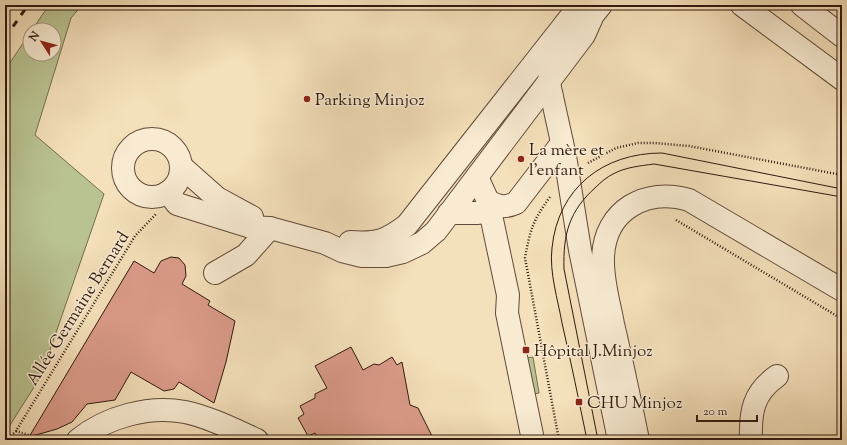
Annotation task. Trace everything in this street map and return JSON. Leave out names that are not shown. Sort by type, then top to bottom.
[{"type":"street","points":[[325,243],[370,243],[390,237],[407,225],[580,5]]},
{"type":"street","points":[[168,192],[177,204],[251,227],[270,228],[325,243],[342,251],[362,256],[386,256],[403,252],[422,243],[436,231],[549,83],[584,35],[593,15],[601,5]]},
{"type":"street","points":[[742,5],[792,40],[842,79]]},
{"type":"street","points":[[802,5],[842,36]]},
{"type":"street","points":[[566,24],[551,62],[549,83],[562,143],[588,285],[619,440]]},
{"type":"street","points":[[182,167],[180,177],[176,185],[168,192],[160,196],[150,197],[141,195],[132,190],[126,182],[123,173],[123,163],[126,154],[132,147],[140,141],[150,138],[160,139],[176,150],[182,167],[217,198],[270,228]]},
{"type":"street","points":[[449,213],[483,207],[508,207],[516,202],[562,143]]},
{"type":"street","points":[[471,144],[476,177],[476,203],[483,207]]},
{"type":"street","points":[[638,440],[604,277],[604,244],[614,221],[625,210],[638,201],[659,196],[674,196],[689,200],[842,290]]},
{"type":"street","points":[[483,207],[496,297],[507,313],[533,440]]},
{"type":"street","points":[[215,273],[246,256],[270,228]]},
{"type":"street","points":[[588,285],[598,298],[610,305]]},
{"type":"street","points":[[750,440],[750,420],[758,396],[765,385],[777,376]]},
{"type":"street","points":[[78,440],[86,434],[119,417],[154,411],[186,412],[228,427],[257,440]]},
{"type":"path","points":[[560,440],[525,258],[530,232],[537,216],[556,190],[597,157],[616,148],[638,143],[689,146],[842,175]]},
{"type":"path","name":"Allée Germaine Bernard","points":[[8,440],[16,431],[134,236],[157,213]]},
{"type":"path","points":[[670,216],[842,319]]},
{"type":"path","points":[[16,431],[44,440]]},
{"type":"green space","points":[[49,5],[82,5],[71,18],[62,47],[62,22],[37,22]]},
{"type":"green space","points":[[22,45],[22,62],[57,62],[35,135],[104,194],[41,376],[5,433],[5,70]]},
{"type":"green space","points":[[533,357],[539,393],[533,394],[527,358]]},
{"type":"building","points":[[171,257],[179,258],[185,265],[186,276],[182,284],[210,301],[208,305],[235,321],[226,362],[214,403],[179,382],[174,389],[164,391],[131,372],[115,400],[87,404],[72,422],[57,429],[29,437],[134,261],[154,273],[161,261]]},
{"type":"building","points":[[351,347],[363,370],[374,364],[379,365],[392,357],[397,365],[402,362],[410,405],[418,408],[434,440],[319,440],[315,433],[308,436],[298,418],[304,414],[300,406],[315,398],[315,394],[327,388],[315,366]]},
{"type":"tram line","points":[[587,440],[554,286],[551,257],[556,227],[563,208],[574,192],[587,178],[603,167],[621,159],[662,153],[842,189]]},
{"type":"tram line","points":[[598,440],[564,269],[565,245],[574,214],[579,205],[598,185],[611,175],[623,170],[654,164],[842,197]]},
{"type":"railway","points":[[5,18],[14,5]]},
{"type":"railway","points":[[5,38],[28,5]]},
{"type":"place","name":"Parking Minjoz","points":[[307,99]]},
{"type":"place","name":"La mère et l'enfant","points":[[521,159]]},
{"type":"place","name":"Hôpital J.Minjoz","points":[[526,350]]},
{"type":"place","name":"CHU Minjoz","points":[[579,402]]}]
